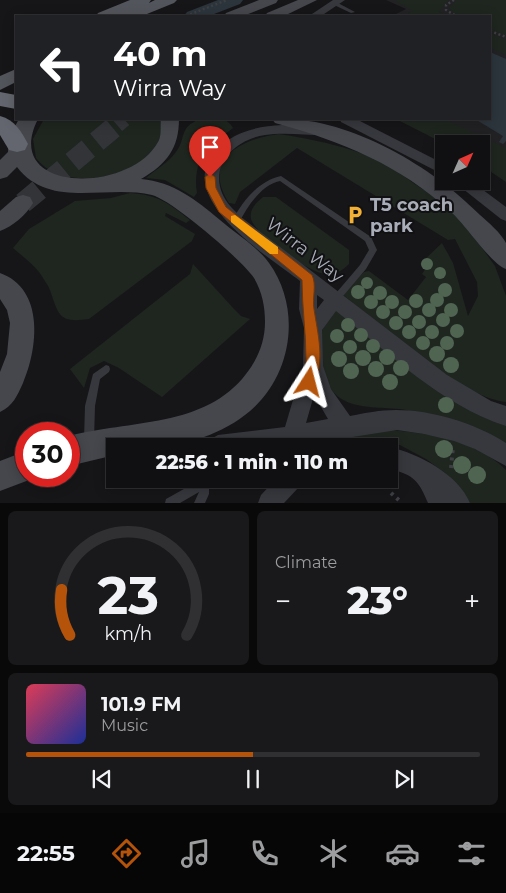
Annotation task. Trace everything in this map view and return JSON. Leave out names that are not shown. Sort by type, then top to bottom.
[{"type":"highway","points":[[0,123],[11,133],[18,149]]},
{"type":"main road","points":[[106,15],[143,0]]},
{"type":"main road","points":[[132,15],[169,0]]},
{"type":"main road","points":[[0,71],[15,62]]},
{"type":"main road","points":[[5,96],[15,76]]},
{"type":"street","points":[[234,15],[271,0]]},
{"type":"street","points":[[274,15],[310,0]]},
{"type":"street","points":[[316,15],[337,2]]},
{"type":"street","points":[[0,172],[18,149],[20,132],[28,120]]},
{"type":"street","points":[[104,184],[132,175],[154,160],[167,143],[170,134],[170,120]]},
{"type":"street","points":[[285,120],[326,131],[376,150],[415,170],[435,177]]},
{"type":"street","points":[[348,120],[435,165]]},
{"type":"street","points":[[361,120],[435,157]]},
{"type":"street","name":"Wirra Way","points":[[326,131],[260,132],[241,138],[224,150],[212,167],[211,188],[222,209],[440,382],[472,402],[506,416]]},
{"type":"street","points":[[18,149],[28,170],[47,182],[74,187],[104,184],[157,189],[185,204],[250,258],[271,286],[277,306],[279,326],[271,358],[265,372],[253,389],[235,405],[201,424],[132,438]]},
{"type":"street","points":[[415,170],[461,206],[488,235],[506,260]]},
{"type":"street","points":[[467,190],[482,197]]},
{"type":"street","points":[[472,190],[506,215]]},
{"type":"street","points":[[487,190],[506,205]]},
{"type":"street","points":[[0,223],[23,203]]},
{"type":"street","points":[[292,437],[313,366],[313,328],[308,309],[308,278]]},
{"type":"street","points":[[0,283],[14,296],[21,310],[23,340],[13,378],[0,398]]},
{"type":"street","points":[[313,328],[334,299]]},
{"type":"street","points":[[313,366],[324,395],[344,426]]},
{"type":"street","points":[[286,438],[344,426],[397,420],[439,428],[486,443],[506,455]]},
{"type":"street","points":[[80,448],[106,443]]},
{"type":"street","points":[[398,459],[428,475],[445,488],[459,503]]},
{"type":"street","points":[[0,476],[15,470]]},
{"type":"street","points":[[428,475],[437,497],[442,503]]},
{"type":"street","points":[[270,503],[284,488]]},
{"type":"lane","points":[[337,2],[353,12]]},
{"type":"lane","points":[[236,221],[243,207],[253,196],[272,181],[281,178],[368,238],[373,250],[363,267],[334,299]]},
{"type":"lane","points":[[80,444],[96,377],[106,369]]},
{"type":"lane","points":[[170,503],[196,488]]},
{"type":"lane","points":[[200,503],[204,494],[204,488]]},
{"type":"path","points":[[188,15],[226,0]]},
{"type":"path","points":[[454,0],[446,5],[446,10],[454,15]]},
{"type":"path","points":[[491,31],[506,37]]},
{"type":"path","points":[[391,493],[402,503]]},
{"type":"shaded area","points":[[386,0],[506,0],[506,181],[490,157],[490,135],[435,135],[435,137],[398,120],[491,120],[491,15],[394,15],[406,9]]},
{"type":"shaded area","points":[[449,0],[439,12],[446,15],[403,15],[413,11],[396,1]]},
{"type":"shaded area","points":[[457,0],[506,0],[506,36],[491,29],[491,15],[457,15],[449,8]]},
{"type":"shaded area","points":[[491,33],[506,40],[506,55],[491,48]]},
{"type":"shaded area","points":[[491,52],[506,59],[506,141],[503,144],[499,142],[503,136],[477,120],[491,120]]},
{"type":"shaded area","points":[[43,120],[161,120],[161,137],[151,153],[136,165],[115,174],[93,178],[71,177],[51,171],[36,158],[33,139]]},
{"type":"shaded area","points":[[198,120],[225,120],[233,128],[216,141],[204,155],[197,171],[197,193],[194,197],[165,180],[146,178],[173,156],[179,147],[186,129]]},
{"type":"shaded area","points":[[398,120],[446,120],[478,135],[435,135],[435,139]]},
{"type":"shaded area","points":[[279,134],[334,145],[374,158],[424,190],[427,188],[462,220],[495,266],[506,296],[506,402],[486,397],[464,387],[442,373],[398,341],[342,294],[364,272],[369,271],[408,300],[426,277],[422,274],[426,268],[420,264],[442,243],[453,263],[468,316],[478,296],[477,282],[455,239],[448,240],[297,148],[240,192],[235,204],[229,203],[222,188],[220,175],[222,164],[229,154],[251,141]]},
{"type":"shaded area","points":[[490,141],[506,148],[506,182],[490,171]]},
{"type":"shaded area","points":[[130,193],[149,196],[163,201],[190,220],[186,223],[166,213],[165,216],[195,234],[192,241],[89,319],[67,319],[56,308],[49,288],[39,272],[13,248],[29,229],[75,201],[111,198]]},
{"type":"shaded area","points":[[263,197],[276,197],[349,250],[349,264],[344,269],[332,274],[317,272],[295,260],[272,243],[255,226],[251,219],[252,209]]},
{"type":"shaded area","points":[[193,264],[241,316],[250,319],[162,397],[119,368],[104,361],[90,368],[84,388],[70,369],[190,274]]},
{"type":"shaded area","points":[[332,304],[506,421],[506,448],[433,416],[360,405],[339,397],[331,389],[325,378],[321,353],[322,332],[325,319]]},
{"type":"shaded area","points":[[379,429],[429,435],[463,444],[493,459],[506,470],[506,503],[470,503],[445,473],[426,459],[398,444],[398,438],[306,438]]},
{"type":"waterway","points":[[196,15],[234,0]]},
{"type":"tunnel","points":[[117,125],[123,120]]},
{"type":"tunnel","points":[[23,203],[118,124]]},
{"type":"slow traffic","points":[[235,219],[274,250]]},
{"type":"place","name":"T5 coach park","points":[[355,215]]},
{"type":"route","points":[[210,177],[211,188],[222,209],[308,278],[308,309],[313,328],[313,366],[309,382]]}]
